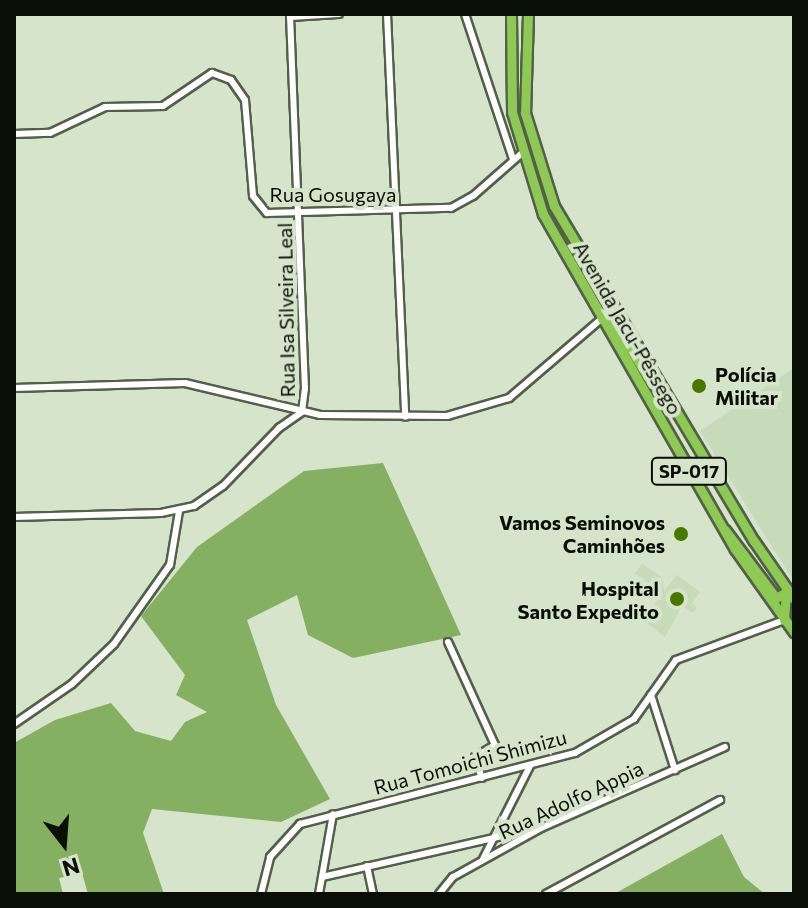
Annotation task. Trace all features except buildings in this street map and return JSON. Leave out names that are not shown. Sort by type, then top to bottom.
[{"type":"highway","name":"Avenida Jacu-Pêssego","points":[[511,14],[510,92],[517,156],[562,250],[722,528],[789,620],[794,632]]},
{"type":"highway","name":"Avenida Jacu-Pêssego","points":[[528,14],[523,82],[533,147],[554,206],[788,592]]},
{"type":"highway","points":[[562,250],[602,305],[606,292]]},
{"type":"highway","points":[[602,319],[617,327],[652,384],[665,390]]},
{"type":"highway","points":[[722,528],[734,535],[776,598],[788,592],[789,620]]},
{"type":"street","points":[[290,15],[339,14]]},
{"type":"street","points":[[387,14],[405,417]]},
{"type":"street","points":[[465,14],[517,156]]},
{"type":"street","name":"Rua Isa Silveira Leal","points":[[290,15],[299,213],[302,412]]},
{"type":"street","name":"Rua Gosugaya","points":[[14,134],[50,133],[105,107],[163,106],[204,75],[219,73],[231,80],[248,110],[257,208],[267,213],[460,205],[517,156]]},
{"type":"street","points":[[14,388],[185,383],[302,412],[405,417],[467,413],[509,398],[615,307]]},
{"type":"street","points":[[14,517],[179,511],[223,486],[279,428],[302,412]]},
{"type":"street","points":[[14,724],[72,684],[114,644],[170,565],[179,511]]},
{"type":"street","name":"Rua Tomoichi Shimizu","points":[[261,894],[270,857],[284,836],[300,824],[575,753],[617,731],[651,695],[676,660],[789,620]]},
{"type":"street","points":[[448,642],[495,745],[475,757],[482,778]]},
{"type":"street","points":[[651,695],[675,770]]},
{"type":"street","name":"Rua Adolfo Appia","points":[[439,894],[453,877],[541,828],[725,747]]},
{"type":"street","points":[[483,860],[530,766]]},
{"type":"street","points":[[546,894],[720,800]]},
{"type":"street","points":[[319,894],[333,814]]},
{"type":"street","points":[[322,877],[493,835],[541,828]]},
{"type":"street","points":[[367,866],[373,894]]},
{"type":"shaded area","points":[[794,368],[794,582],[700,431]]},
{"type":"shaded area","name":"Hospital Santo Expedito","points":[[642,564],[662,577],[664,591],[677,575],[700,592],[692,603],[697,608],[693,613],[682,606],[665,637],[643,620],[662,594],[635,573]]},
{"type":"green space","points":[[383,463],[461,635],[353,658],[308,635],[297,595],[247,620],[276,705],[330,799],[281,822],[152,809],[143,833],[164,894],[88,894],[82,873],[59,878],[63,894],[14,894],[14,743],[55,720],[111,703],[135,731],[171,741],[185,722],[207,712],[176,695],[185,675],[141,616],[197,547],[304,471]]},
{"type":"green space","points":[[722,834],[744,877],[765,894],[614,894]]},
{"type":"place","name":"Polícia Militar","points":[[699,386]]},
{"type":"place","name":"Vamos Seminovos Caminhões","points":[[681,534]]},
{"type":"place","name":"Hospital Santo Expedito","points":[[677,599]]}]
